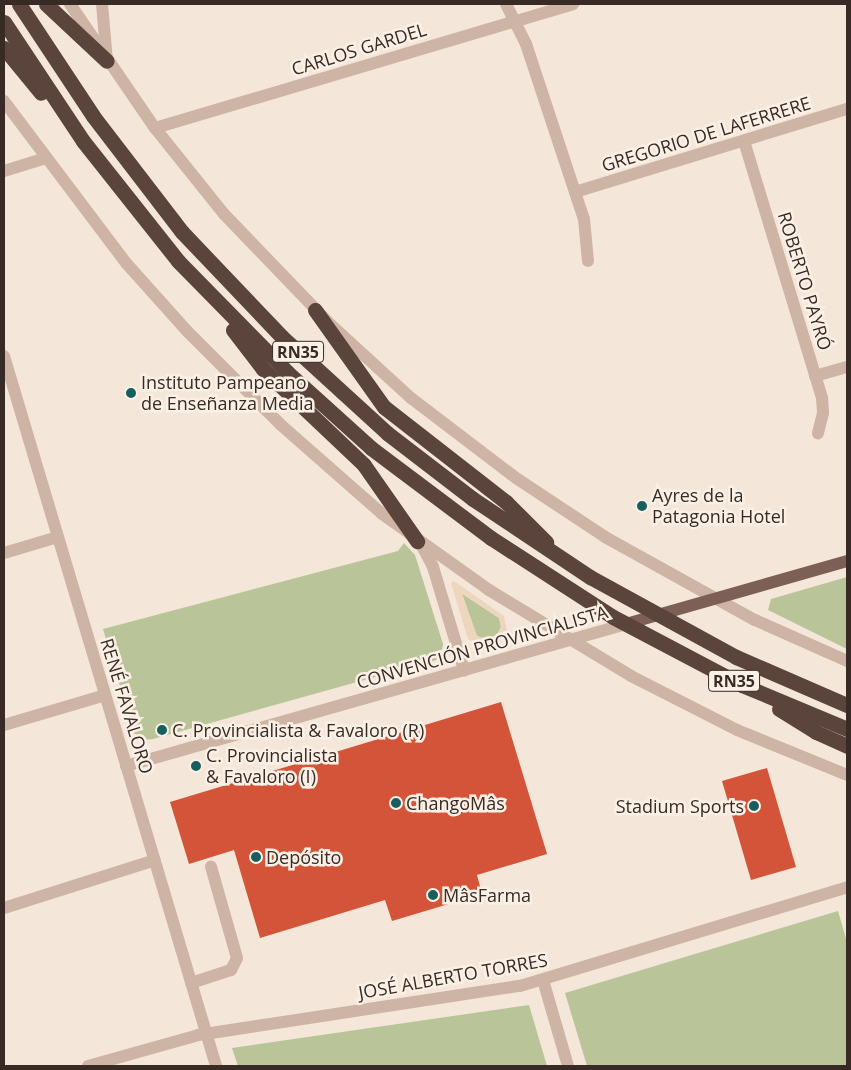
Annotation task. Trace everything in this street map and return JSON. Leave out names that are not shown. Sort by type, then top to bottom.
[{"type":"highway","name":"RN35","points":[[18,4],[124,160],[182,232],[238,292],[387,433],[473,499],[567,563],[658,616],[763,670],[846,704]]},
{"type":"highway","points":[[46,4],[107,61]]},
{"type":"highway","name":"RN35","points":[[4,22],[83,142],[129,203],[205,290],[308,392],[400,472],[491,538],[626,624],[742,685],[847,729]]},
{"type":"highway","points":[[4,48],[83,142]]},
{"type":"highway","points":[[205,290],[258,364],[364,465],[417,541]]},
{"type":"highway","points":[[315,310],[384,407],[512,508],[567,563]]},
{"type":"highway","points":[[742,685],[816,732],[847,746]]},
{"type":"main road","name":"CONVENCIÓN PROVINCIALISTA","points":[[626,624],[847,561]]},
{"type":"street","points":[[70,4],[154,128],[229,219],[315,310],[411,398],[498,465],[605,537],[716,599],[847,661]]},
{"type":"street","points":[[102,4],[107,61]]},
{"type":"street","points":[[506,4],[526,44],[575,192],[586,229],[588,261]]},
{"type":"street","name":"CARLOS GARDEL","points":[[154,128],[573,4]]},
{"type":"street","points":[[4,100],[128,264],[218,364],[314,455],[417,541],[570,640],[711,718],[847,775]]},
{"type":"street","name":"GREGORIO DE LAFERRERE","points":[[575,192],[847,109]]},
{"type":"street","name":"ROBERTO PAYRÓ","points":[[744,141],[824,408],[818,432]]},
{"type":"street","points":[[4,171],[46,158]]},
{"type":"street","name":"RENÉ FAVALORO","points":[[4,356],[7,378],[58,537],[216,1066]]},
{"type":"street","points":[[815,376],[847,367]]},
{"type":"street","points":[[4,553],[58,537]]},
{"type":"street","points":[[417,541],[433,567],[464,670]]},
{"type":"street","name":"CONVENCIÓN PROVINCIALISTA","points":[[126,766],[626,624]]},
{"type":"street","points":[[4,725],[105,695]]},
{"type":"street","points":[[4,908],[154,860]]},
{"type":"street","points":[[191,983],[227,972],[236,962],[211,867]]},
{"type":"street","name":"JOSÉ ALBERTO TORRES","points":[[88,1066],[206,1034],[496,990],[543,980],[847,887]]},
{"type":"street","points":[[543,980],[568,1066]]},
{"type":"green space","points":[[404,543],[415,555],[443,644],[441,655],[436,660],[153,739],[143,740],[134,733],[103,629],[398,551]]},
{"type":"green space","points":[[847,577],[847,649],[768,610],[771,599]]},
{"type":"green space","points":[[461,593],[499,618],[501,627],[497,635],[485,639],[477,636]]},
{"type":"green space","points":[[838,911],[847,942],[847,1066],[587,1066],[565,993]]},
{"type":"green space","points":[[529,1005],[547,1066],[238,1066],[232,1048]]},
{"type":"shaded area","points":[[454,581],[504,616],[507,631],[499,643],[482,647],[468,639],[451,583]],"holes":[[[462,593],[499,618],[501,627],[497,635],[485,639],[477,636]]]},
{"type":"building","name":"ChangoMâs","points":[[501,702],[547,854],[477,875],[482,894],[392,921],[385,900],[260,938],[234,850],[189,864],[170,802]]},
{"type":"building","name":"Stadium Sports","points":[[767,768],[796,867],[751,880],[722,781]]},
{"type":"place","name":"Instituto Pampeano de Enseñanza Media","points":[[131,393]]},
{"type":"place","name":"Ayres de la Patagonia Hotel","points":[[642,506]]},
{"type":"place","name":"C. Provincialista & Favaloro (R)","points":[[162,730]]},
{"type":"place","name":"C. Provincialista & Favaloro (I)","points":[[196,766]]},
{"type":"place","name":"ChangoMâs","points":[[396,803]]},
{"type":"place","name":"Stadium Sports","points":[[754,806]]},
{"type":"place","name":"Depósito","points":[[256,857]]},
{"type":"place","name":"MâsFarma","points":[[433,895]]}]
